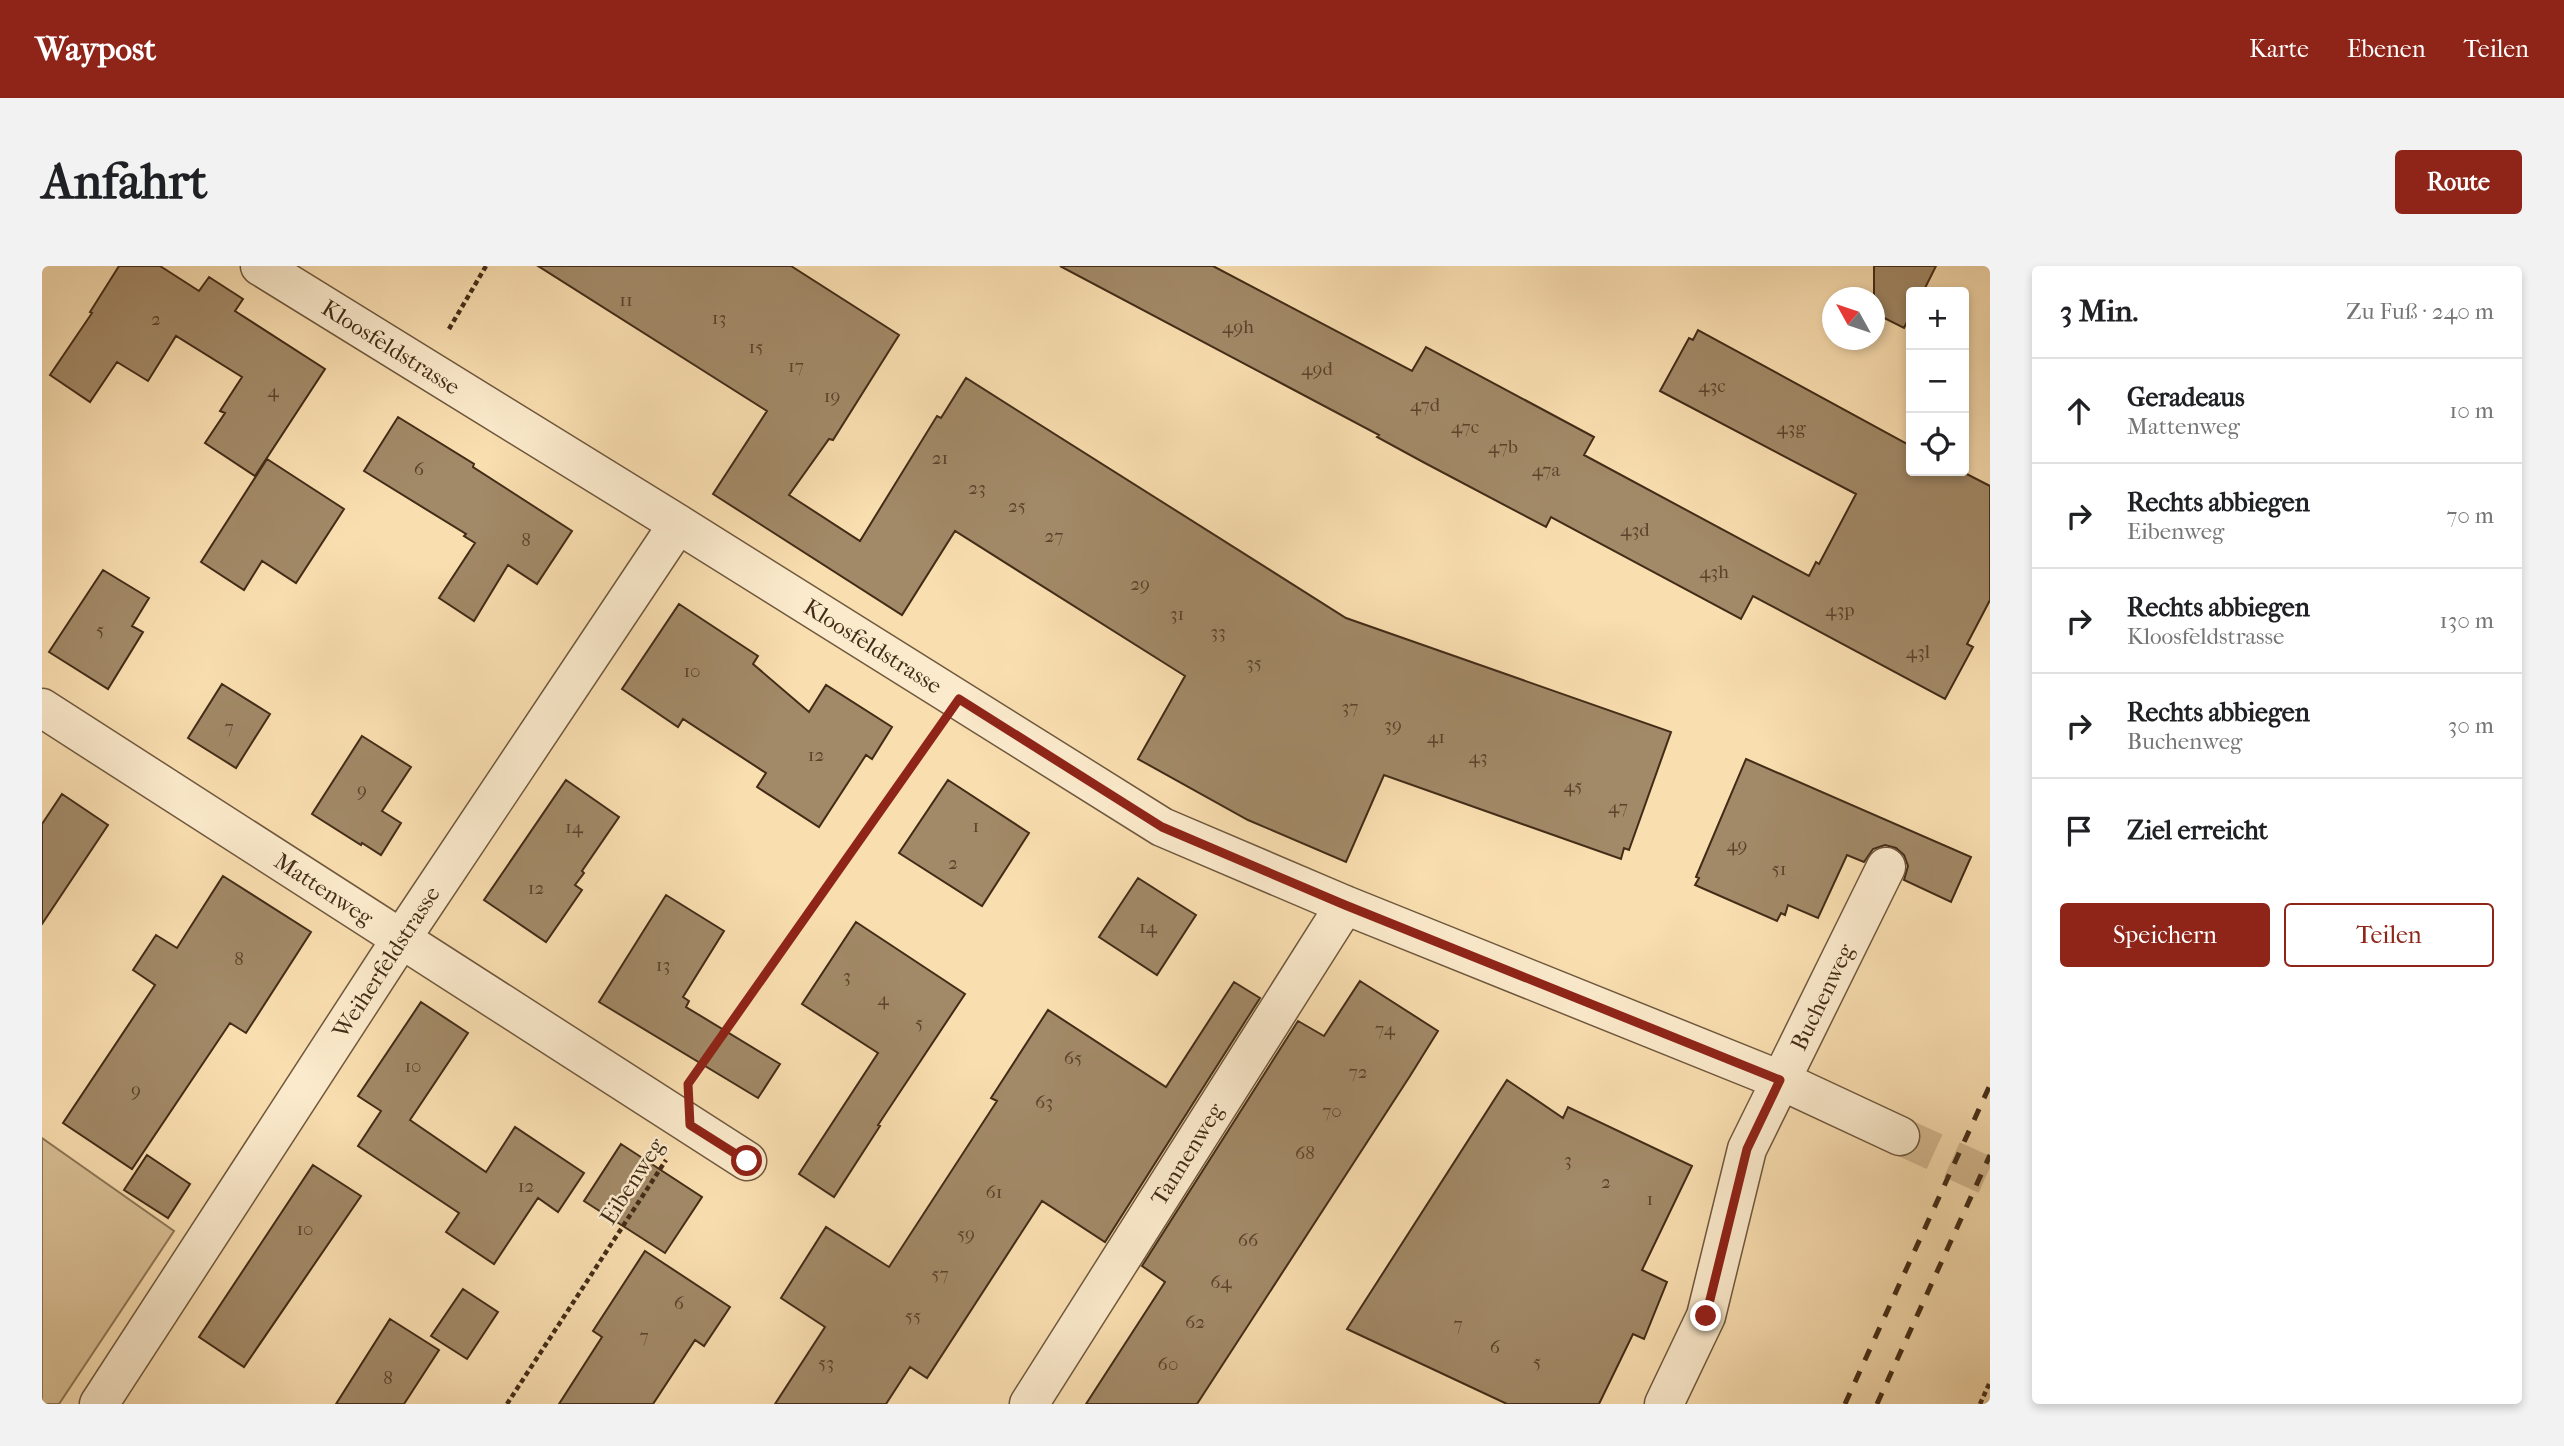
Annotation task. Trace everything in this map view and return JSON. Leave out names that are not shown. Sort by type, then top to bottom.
[{"type":"street","name":"Kloosfeldstrasse","points":[[260,266],[1162,827],[1345,905],[1780,1080],[1900,1136]]},
{"type":"street","name":"Weiherfeldstrasse","points":[[99,1404],[401,939],[678,524]]},
{"type":"street","name":"Mattenweg","points":[[48,724],[401,939],[747,1161]]},
{"type":"street","name":"Buchenweg","points":[[1664,1404],[1706,1316],[1747,1149],[1886,867]]},
{"type":"street","name":"Tannenweg","points":[[1029,1404],[1345,905]]},
{"type":"path","points":[[422,366],[443,340],[486,266]]},
{"type":"path","name":"Eibenweg","points":[[507,1404],[690,1125],[688,1084],[959,699]]},
{"type":"path","points":[[1980,1404],[1990,1382]]},
{"type":"shaded area","points":[[42,1138],[174,1231],[59,1404],[42,1404]]},
{"type":"building","points":[[119,266],[160,266],[199,291],[209,277],[243,299],[235,311],[325,369],[255,476],[205,443],[225,413],[220,411],[242,377],[176,336],[148,381],[117,362],[90,402],[50,375],[92,313],[90,312]]},
{"type":"building","points":[[538,266],[791,266],[899,335],[833,440],[829,439],[789,495],[860,541],[937,416],[941,418],[966,378],[1346,618],[1671,732],[1629,850],[1624,848],[1621,859],[1384,775],[1346,862],[1248,820],[1138,759],[1185,676],[955,531],[902,615],[713,494],[767,411]]},
{"type":"building","points":[[1060,266],[1213,266],[1412,371],[1426,347],[1594,437],[1584,455],[1809,576],[1816,562],[1819,564],[1856,494],[1660,391],[1689,338],[1693,340],[1698,330],[1906,443],[1906,476],[1969,475],[1990,486],[1990,600],[1967,644],[1973,647],[1945,699],[1753,596],[1741,619],[1551,517],[1546,527],[1377,437],[1379,435]]},
{"type":"building","points":[[1874,266],[1936,266],[1926,287],[1906,287],[1904,328],[1885,318],[1885,287],[1874,287]]},
{"type":"building","points":[[398,417],[474,464],[473,467],[572,531],[537,584],[508,565],[474,621],[439,598],[475,543],[464,536],[466,534],[364,471]]},
{"type":"building","points":[[267,459],[344,509],[296,583],[262,561],[244,590],[201,562]]},
{"type":"building","points":[[103,570],[149,598],[132,626],[143,632],[108,689],[49,652]]},
{"type":"building","points":[[679,604],[758,656],[753,664],[809,712],[826,685],[892,727],[872,759],[866,755],[819,827],[757,787],[766,773],[683,719],[678,727],[622,689]]},
{"type":"building","points":[[222,684],[270,714],[236,768],[188,738]]},
{"type":"building","points":[[362,736],[411,767],[382,811],[401,823],[381,855],[312,814]]},
{"type":"building","points":[[1746,759],[1971,857],[1951,902],[1904,880],[1908,866],[1904,855],[1896,848],[1885,845],[1873,849],[1864,862],[1847,855],[1818,918],[1788,905],[1785,915],[1781,913],[1777,921],[1695,885]]},
{"type":"building","points":[[566,780],[619,817],[582,871],[584,873],[575,885],[582,890],[546,942],[484,900]]},
{"type":"building","points":[[948,780],[1029,833],[982,906],[899,853]]},
{"type":"building","points":[[62,794],[108,825],[42,924],[42,824]]},
{"type":"building","points":[[223,876],[311,932],[246,1033],[230,1023],[132,1169],[63,1123],[155,985],[133,970],[156,935],[177,948]]},
{"type":"building","points":[[1138,878],[1196,915],[1157,975],[1099,937]]},
{"type":"building","points":[[666,895],[724,931],[683,997],[689,1001],[686,1007],[780,1064],[758,1098],[599,1002]]},
{"type":"building","points":[[856,922],[965,994],[834,1197],[799,1174],[878,1053],[802,1004]]},
{"type":"building","points":[[1360,981],[1438,1031],[1410,1076],[1197,1404],[1086,1404],[1165,1282],[1142,1266],[1298,1021],[1324,1036]]},
{"type":"building","points":[[1234,982],[1260,998],[1105,1242],[1042,1201],[927,1378],[910,1367],[886,1404],[775,1404],[825,1327],[781,1298],[826,1227],[889,1267],[997,1101],[991,1098],[1048,1010],[1166,1087]]},
{"type":"building","points":[[421,1002],[468,1033],[410,1120],[486,1172],[515,1127],[584,1173],[558,1212],[538,1198],[494,1264],[446,1232],[459,1213],[358,1146],[381,1111],[358,1096]]},
{"type":"building","points":[[1507,1080],[1563,1118],[1568,1107],[1692,1166],[1642,1270],[1667,1282],[1644,1339],[1633,1334],[1599,1404],[1507,1404],[1347,1329]]},
{"type":"building","points":[[621,1144],[702,1197],[665,1253],[584,1201]]},
{"type":"building","points":[[147,1155],[190,1184],[168,1218],[124,1190]]},
{"type":"building","points":[[313,1165],[361,1196],[244,1367],[199,1337]]},
{"type":"building","points":[[645,1251],[730,1307],[704,1346],[695,1340],[653,1404],[559,1404],[602,1337],[593,1331]]},
{"type":"building","points":[[463,1289],[498,1312],[467,1359],[431,1336]]},
{"type":"building","points":[[390,1319],[439,1350],[404,1404],[336,1404]]},
{"type":"tunnel","points":[[1900,1136],[1990,1177]]},
{"type":"railway","points":[[1845,1404],[1990,1085]]},
{"type":"railway","points":[[1877,1404],[1990,1155]]},
{"type":"route","points":[[747,1161],[690,1125],[688,1084],[959,699],[1162,827],[1345,905],[1780,1080],[1747,1149],[1706,1316]]}]
